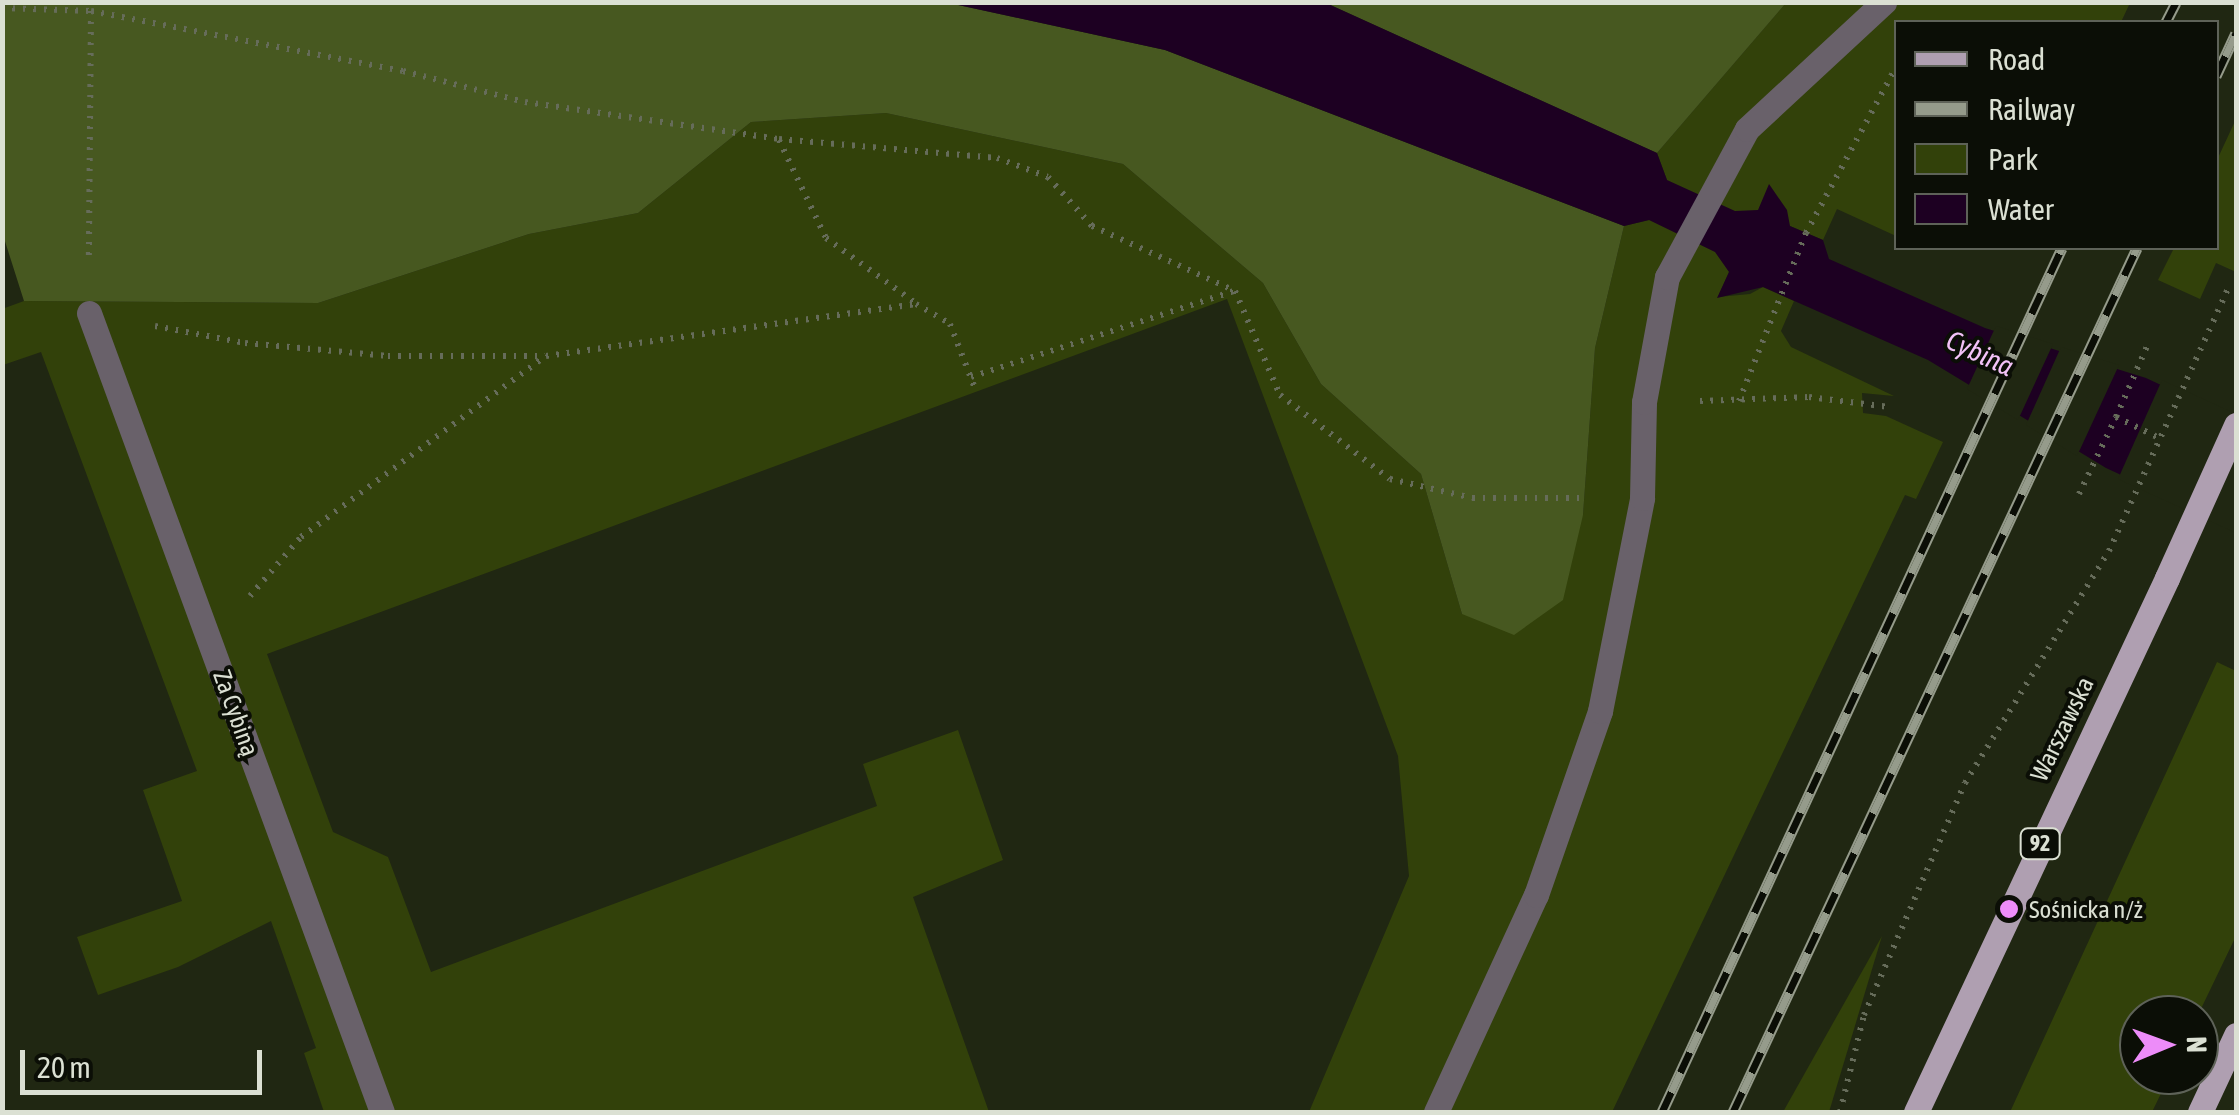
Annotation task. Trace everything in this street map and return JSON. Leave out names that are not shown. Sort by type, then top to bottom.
[{"type":"main road","name":"Warszawska","points":[[1916,1112],[2236,425]]},
{"type":"main road","points":[[2200,1112],[2236,1035]]},
{"type":"street","points":[[1436,1112],[1536,895],[1600,711],[1642,498],[1644,402],[1668,277],[1747,129],[1884,2]]},
{"type":"street","name":"Za Cybiną","points":[[89,313],[382,1112]]},
{"type":"path","points":[[2,8],[92,11],[403,71],[526,102],[778,139],[996,158],[1048,177],[1092,226],[1235,290],[1280,395],[1390,479],[1472,498],[1642,498]]},
{"type":"path","points":[[92,11],[89,313],[245,343],[388,356],[546,356],[916,304]]},
{"type":"path","points":[[1740,401],[1806,233],[1894,72]]},
{"type":"path","points":[[778,139],[826,238],[950,324],[976,391]]},
{"type":"path","points":[[1840,1112],[1864,1015],[1965,783],[2109,551],[2229,286]]},
{"type":"path","points":[[971,376],[1235,290]]},
{"type":"path","points":[[2080,494],[2149,342]]},
{"type":"path","points":[[210,643],[301,537],[546,356]]},
{"type":"path","points":[[1644,402],[1809,397],[1888,406]]},
{"type":"path","points":[[2116,417],[2159,438]]},
{"type":"green space","points":[[2,3],[949,3],[1165,50],[1624,226],[1595,348],[1583,515],[1563,600],[1514,635],[1462,614],[1421,474],[1321,384],[1263,283],[1123,164],[886,113],[751,122],[638,213],[529,234],[318,303],[24,301],[3,235]]},
{"type":"green space","points":[[1326,3],[1786,3],[1657,153]]},
{"type":"green space","points":[[1786,3],[2130,3],[2122,20],[1894,20],[1894,235],[1837,209],[1823,240],[1790,226],[1729,272],[1718,297],[1750,294],[1763,287],[1794,301],[1781,331],[1791,347],[1894,396],[1862,393],[1863,413],[1886,416],[1943,442],[1916,499],[1905,495],[1612,1112],[1309,1112],[1409,876],[1398,756],[1227,299],[267,654],[333,832],[388,857],[431,972],[877,806],[863,764],[958,730],[1003,860],[913,897],[989,1112],[324,1112],[304,1053],[316,1048],[271,921],[178,967],[98,995],[77,937],[182,901],[143,790],[197,771],[41,352],[3,365],[2,309],[24,301],[318,303],[529,234],[638,213],[751,122],[886,113],[1123,164],[1263,283],[1321,384],[1421,474],[1462,614],[1583,515],[1595,348],[1624,226],[1649,220],[1667,180],[1657,153]]},
{"type":"green space","points":[[2236,119],[2236,272],[2216,263],[2200,299],[2158,280],[2173,250],[2219,250],[2219,156]]},
{"type":"green space","points":[[2217,662],[2236,671],[2236,936],[2208,995],[2119,995],[2119,1095],[2160,1095],[2152,1112],[2010,1112]]},
{"type":"green space","points":[[1882,936],[1829,1112],[1783,1112]]},
{"type":"water","name":"Cybina","points":[[949,3],[1326,3],[1657,153],[1667,180],[1735,211],[1758,210],[1769,184],[1787,210],[1790,226],[1823,240],[1829,259],[1985,328],[2146,378],[2236,420],[2236,528],[2106,468],[1928,360],[1763,287],[1717,298],[1729,272],[1715,252],[1649,220],[1624,226],[1165,50]]},
{"type":"pier","points":[[1996,326],[2053,344],[2018,420],[1967,389]]},
{"type":"pier","points":[[2061,347],[2119,365],[2077,456],[2026,425]]},
{"type":"pier","points":[[2162,380],[2236,414],[2236,533],[2118,479]]},
{"type":"railway","points":[[2167,20],[2176,2]]},
{"type":"railway","points":[[2219,70],[2236,33]]},
{"type":"railway","points":[[1662,1112],[2061,250]]},
{"type":"railway","points":[[1733,1112],[2136,250]]},
{"type":"place","name":"Sośnicka n/ż","points":[[2009,909]]}]
